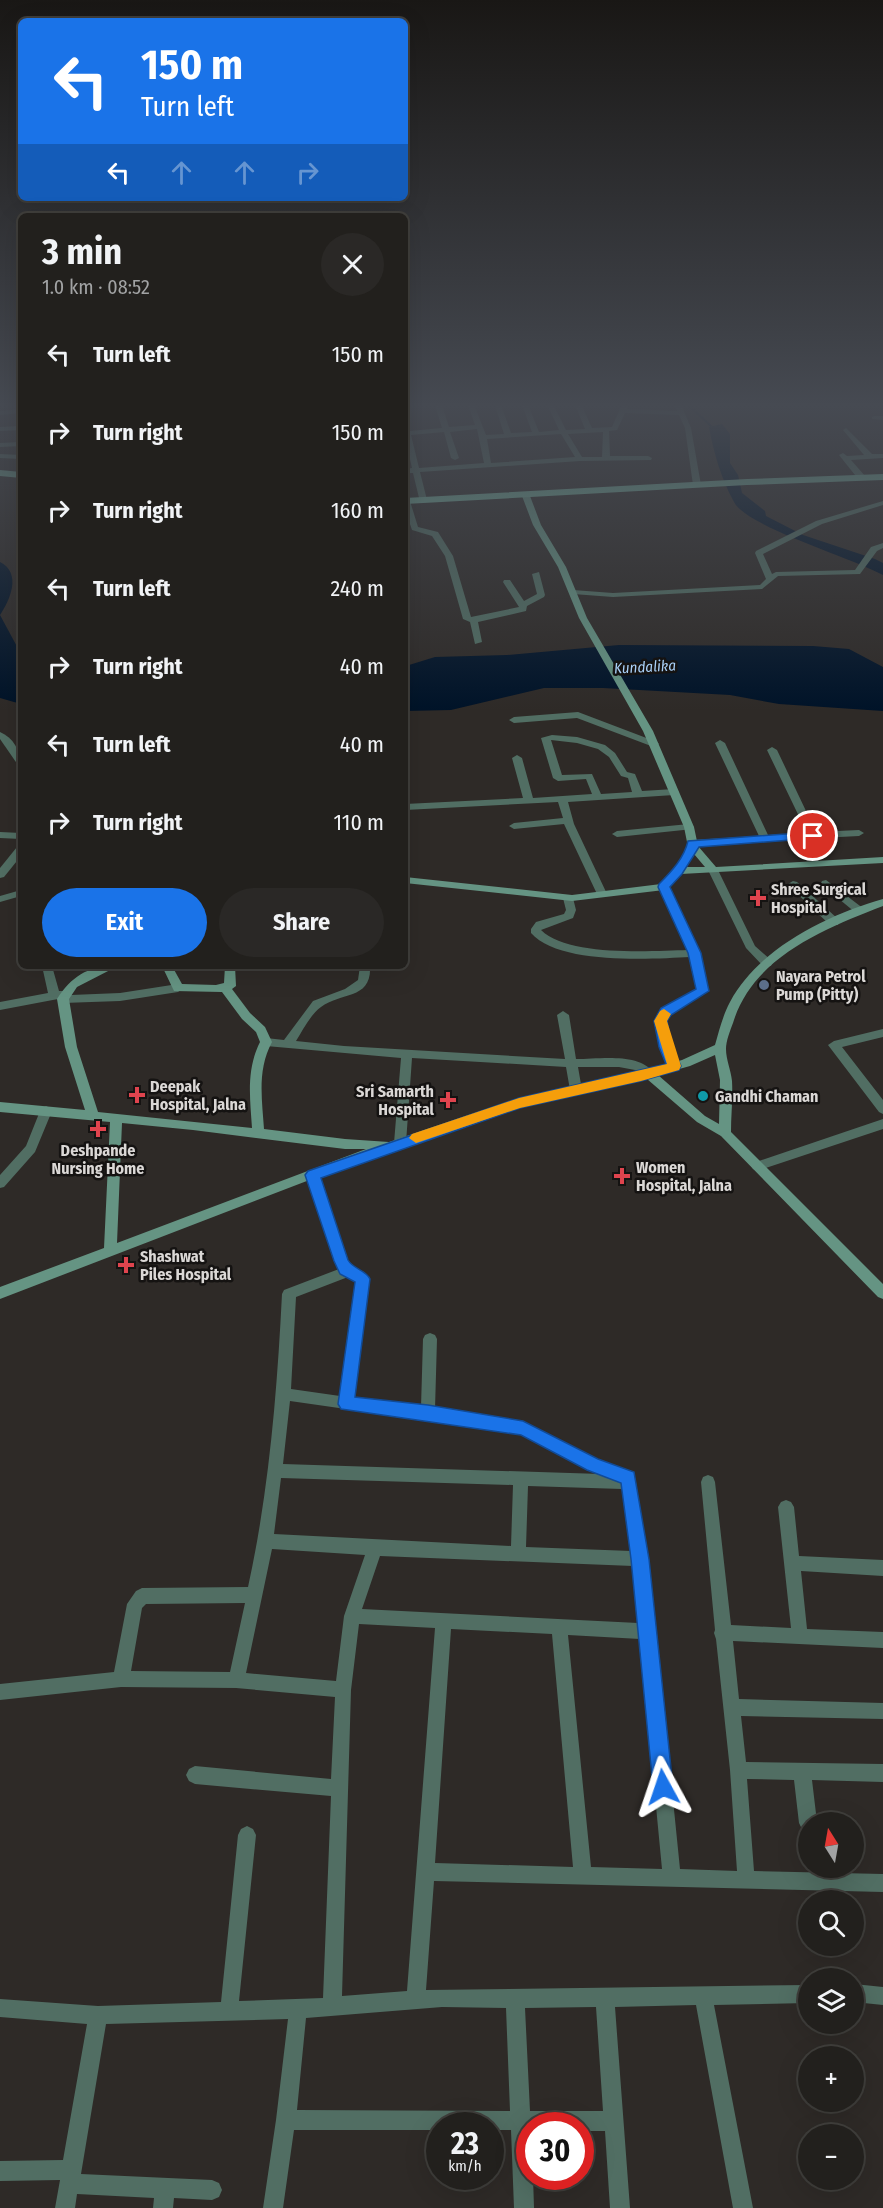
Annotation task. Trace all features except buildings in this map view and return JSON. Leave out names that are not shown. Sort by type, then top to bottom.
[{"type":"main road","points":[[529,505],[537,525],[562,567],[583,618],[654,744],[689,827],[693,845],[713,870]]},
{"type":"main road","points":[[408,880],[568,898],[664,887],[678,871],[693,845]]},
{"type":"main road","points":[[678,871],[883,860]]},
{"type":"main road","points":[[725,1132],[726,1080],[720,1048],[737,998],[751,978],[767,963],[806,934],[883,902]]},
{"type":"main road","points":[[93,1115],[71,1047],[61,996],[73,984],[102,969]]},
{"type":"main road","points":[[168,969],[178,988],[230,986],[230,969]]},
{"type":"main road","points":[[224,987],[246,1016],[261,1030],[266,1042],[260,1051],[256,1067],[258,1134]]},
{"type":"main road","points":[[0,1293],[397,1144],[519,1103],[674,1066],[720,1048]]},
{"type":"main road","points":[[648,1073],[701,1119],[725,1132],[883,1293]]},
{"type":"main road","points":[[0,1107],[116,1117],[345,1144],[397,1144]]},
{"type":"main road","points":[[110,1252],[116,1117]]},
{"type":"street","points":[[770,579],[759,553],[772,549],[802,530],[850,511],[875,505]]},
{"type":"street","points":[[408,508],[415,528],[435,534],[438,543],[446,551],[466,618],[474,620],[520,610],[522,605],[542,595],[536,574]]},
{"type":"street","points":[[573,592],[613,595],[754,588],[766,585],[770,579],[780,574],[857,572],[872,552],[883,545]]},
{"type":"street","points":[[507,582],[522,605]]},
{"type":"street","points":[[474,620],[478,642]]},
{"type":"street","points":[[514,720],[578,715],[654,744]]},
{"type":"street","points":[[598,797],[589,776],[558,778],[546,738],[556,736],[608,751],[624,774],[632,776],[638,794]]},
{"type":"street","points":[[3,740],[18,759]]},
{"type":"street","points":[[720,743],[765,839]]},
{"type":"street","points":[[772,750],[813,836]]},
{"type":"street","points":[[517,759],[529,802]]},
{"type":"street","points":[[408,807],[529,802],[674,792]]},
{"type":"street","points":[[562,799],[568,821],[602,894]]},
{"type":"street","points":[[514,826],[568,821]]},
{"type":"street","points":[[617,834],[689,827]]},
{"type":"street","points":[[693,845],[859,833]]},
{"type":"street","points":[[0,835],[18,836]]},
{"type":"street","points":[[0,875],[18,853]]},
{"type":"street","points":[[713,870],[751,948],[767,963]]},
{"type":"street","points":[[826,883],[860,911]]},
{"type":"street","points":[[792,884],[834,922]]},
{"type":"street","points":[[664,887],[694,953],[702,991],[666,1011],[660,1021],[666,1047],[674,1066]]},
{"type":"street","points":[[0,899],[18,894]]},
{"type":"street","points":[[568,898],[571,910],[568,916],[540,925],[536,933],[553,943],[627,955],[694,953]]},
{"type":"street","points":[[48,969],[61,996]]},
{"type":"street","points":[[288,1043],[316,1005],[358,987],[366,976],[365,969]]},
{"type":"street","points":[[0,1006],[61,996],[120,997],[178,988]]},
{"type":"street","points":[[563,1015],[576,1090]]},
{"type":"street","points":[[883,1033],[834,1045],[883,1109]]},
{"type":"street","points":[[266,1042],[344,1050],[570,1063],[632,1064],[648,1073]]},
{"type":"street","points":[[397,1144],[407,1053]]},
{"type":"street","points":[[0,1183],[31,1149],[46,1111]]},
{"type":"street","points":[[757,1166],[883,1124]]},
{"type":"street","points":[[313,1175],[345,1267],[361,1276],[363,1282],[346,1404]]},
{"type":"street","points":[[236,1680],[266,1540],[284,1394],[289,1294],[345,1267]]},
{"type":"street","points":[[428,1413],[430,1339]]},
{"type":"street","points":[[284,1394],[523,1428],[593,1464],[628,1478],[648,1631],[672,1877]]},
{"type":"street","points":[[274,1471],[629,1482]]},
{"type":"street","points":[[518,1554],[522,1479]]},
{"type":"street","points":[[708,1482],[738,1770],[746,1879]]},
{"type":"street","points":[[786,1507],[800,1636]]},
{"type":"street","points":[[266,1540],[375,1548],[640,1559]]},
{"type":"street","points":[[332,2006],[343,1690],[352,1616],[375,1548]]},
{"type":"street","points":[[792,1563],[883,1568]]},
{"type":"street","points":[[121,1679],[135,1604],[142,1596],[254,1595]]},
{"type":"street","points":[[352,1616],[648,1631]]},
{"type":"street","points":[[416,2000],[444,1620]]},
{"type":"street","points":[[560,1626],[583,1876]]},
{"type":"street","points":[[722,1633],[883,1640]]},
{"type":"street","points":[[0,1692],[121,1679],[236,1680],[343,1690]]},
{"type":"street","points":[[730,1707],[883,1711]]},
{"type":"street","points":[[738,1770],[883,1773]]},
{"type":"street","points":[[802,1771],[807,1812]]},
{"type":"street","points":[[195,1775],[340,1788]]},
{"type":"street","points":[[229,2011],[247,1835]]},
{"type":"street","points":[[425,1872],[746,1879],[798,1875]]},
{"type":"street","points":[[845,1878],[883,1883]]},
{"type":"street","points":[[0,2008],[98,2015],[298,2009],[416,2000],[798,1994]]},
{"type":"street","points":[[864,1994],[883,1996]]},
{"type":"street","points":[[703,1995],[743,2208]]},
{"type":"street","points":[[605,1996],[620,2208]]},
{"type":"street","points":[[515,1999],[520,2112]]},
{"type":"street","points":[[273,2208],[286,2120],[298,2009]]},
{"type":"street","points":[[65,2208],[98,2015]]},
{"type":"street","points":[[286,2120],[516,2121]]},
{"type":"street","points":[[594,2121],[613,2121]]},
{"type":"street","points":[[0,2171],[71,2177],[164,2198],[212,2190]]},
{"type":"street","points":[[523,2190],[524,2208]]},
{"type":"water","points":[[737,505],[757,505],[765,511],[766,516],[803,535],[883,563],[883,575],[779,532],[743,512]]},
{"type":"water","points":[[0,562],[11,573],[12,587],[0,615]]},
{"type":"water","points":[[0,615],[18,648],[18,703],[0,698]]},
{"type":"water","name":"Kundalika","points":[[619,645],[813,646],[849,649],[883,667],[883,711],[779,704],[730,695],[603,688],[544,688],[451,710],[408,711],[408,665],[435,657],[507,655]]},
{"type":"slow traffic","points":[[416,1138],[519,1103],[641,1076],[674,1066],[666,1047],[660,1021],[664,1014]]},
{"type":"place","name":"Shree Surgical Hospital","points":[[758,898]]},
{"type":"place","name":"Nayara Petrol Pump (Pitty)","points":[[764,985]]},
{"type":"place","name":"Deepak Hospital, Jalna","points":[[137,1095]]},
{"type":"place","name":"Gandhi Chaman","points":[[703,1096]]},
{"type":"place","name":"Sri Samarth Hospital","points":[[448,1100]]},
{"type":"place","name":"Deshpande Nursing Home","points":[[98,1129]]},
{"type":"place","name":"Women Hospital, Jalna","points":[[622,1176]]},
{"type":"place","name":"Shashwat Piles Hospital","points":[[126,1265]]},
{"type":"route","points":[[663,1787],[640,1559],[628,1478],[593,1464],[523,1428],[428,1413],[346,1404],[363,1279],[346,1269],[341,1261],[313,1175],[355,1158],[519,1103],[641,1076],[674,1066],[666,1047],[660,1021],[666,1011],[702,991],[694,953],[664,887],[678,871],[693,847],[692,843],[813,836]]}]
